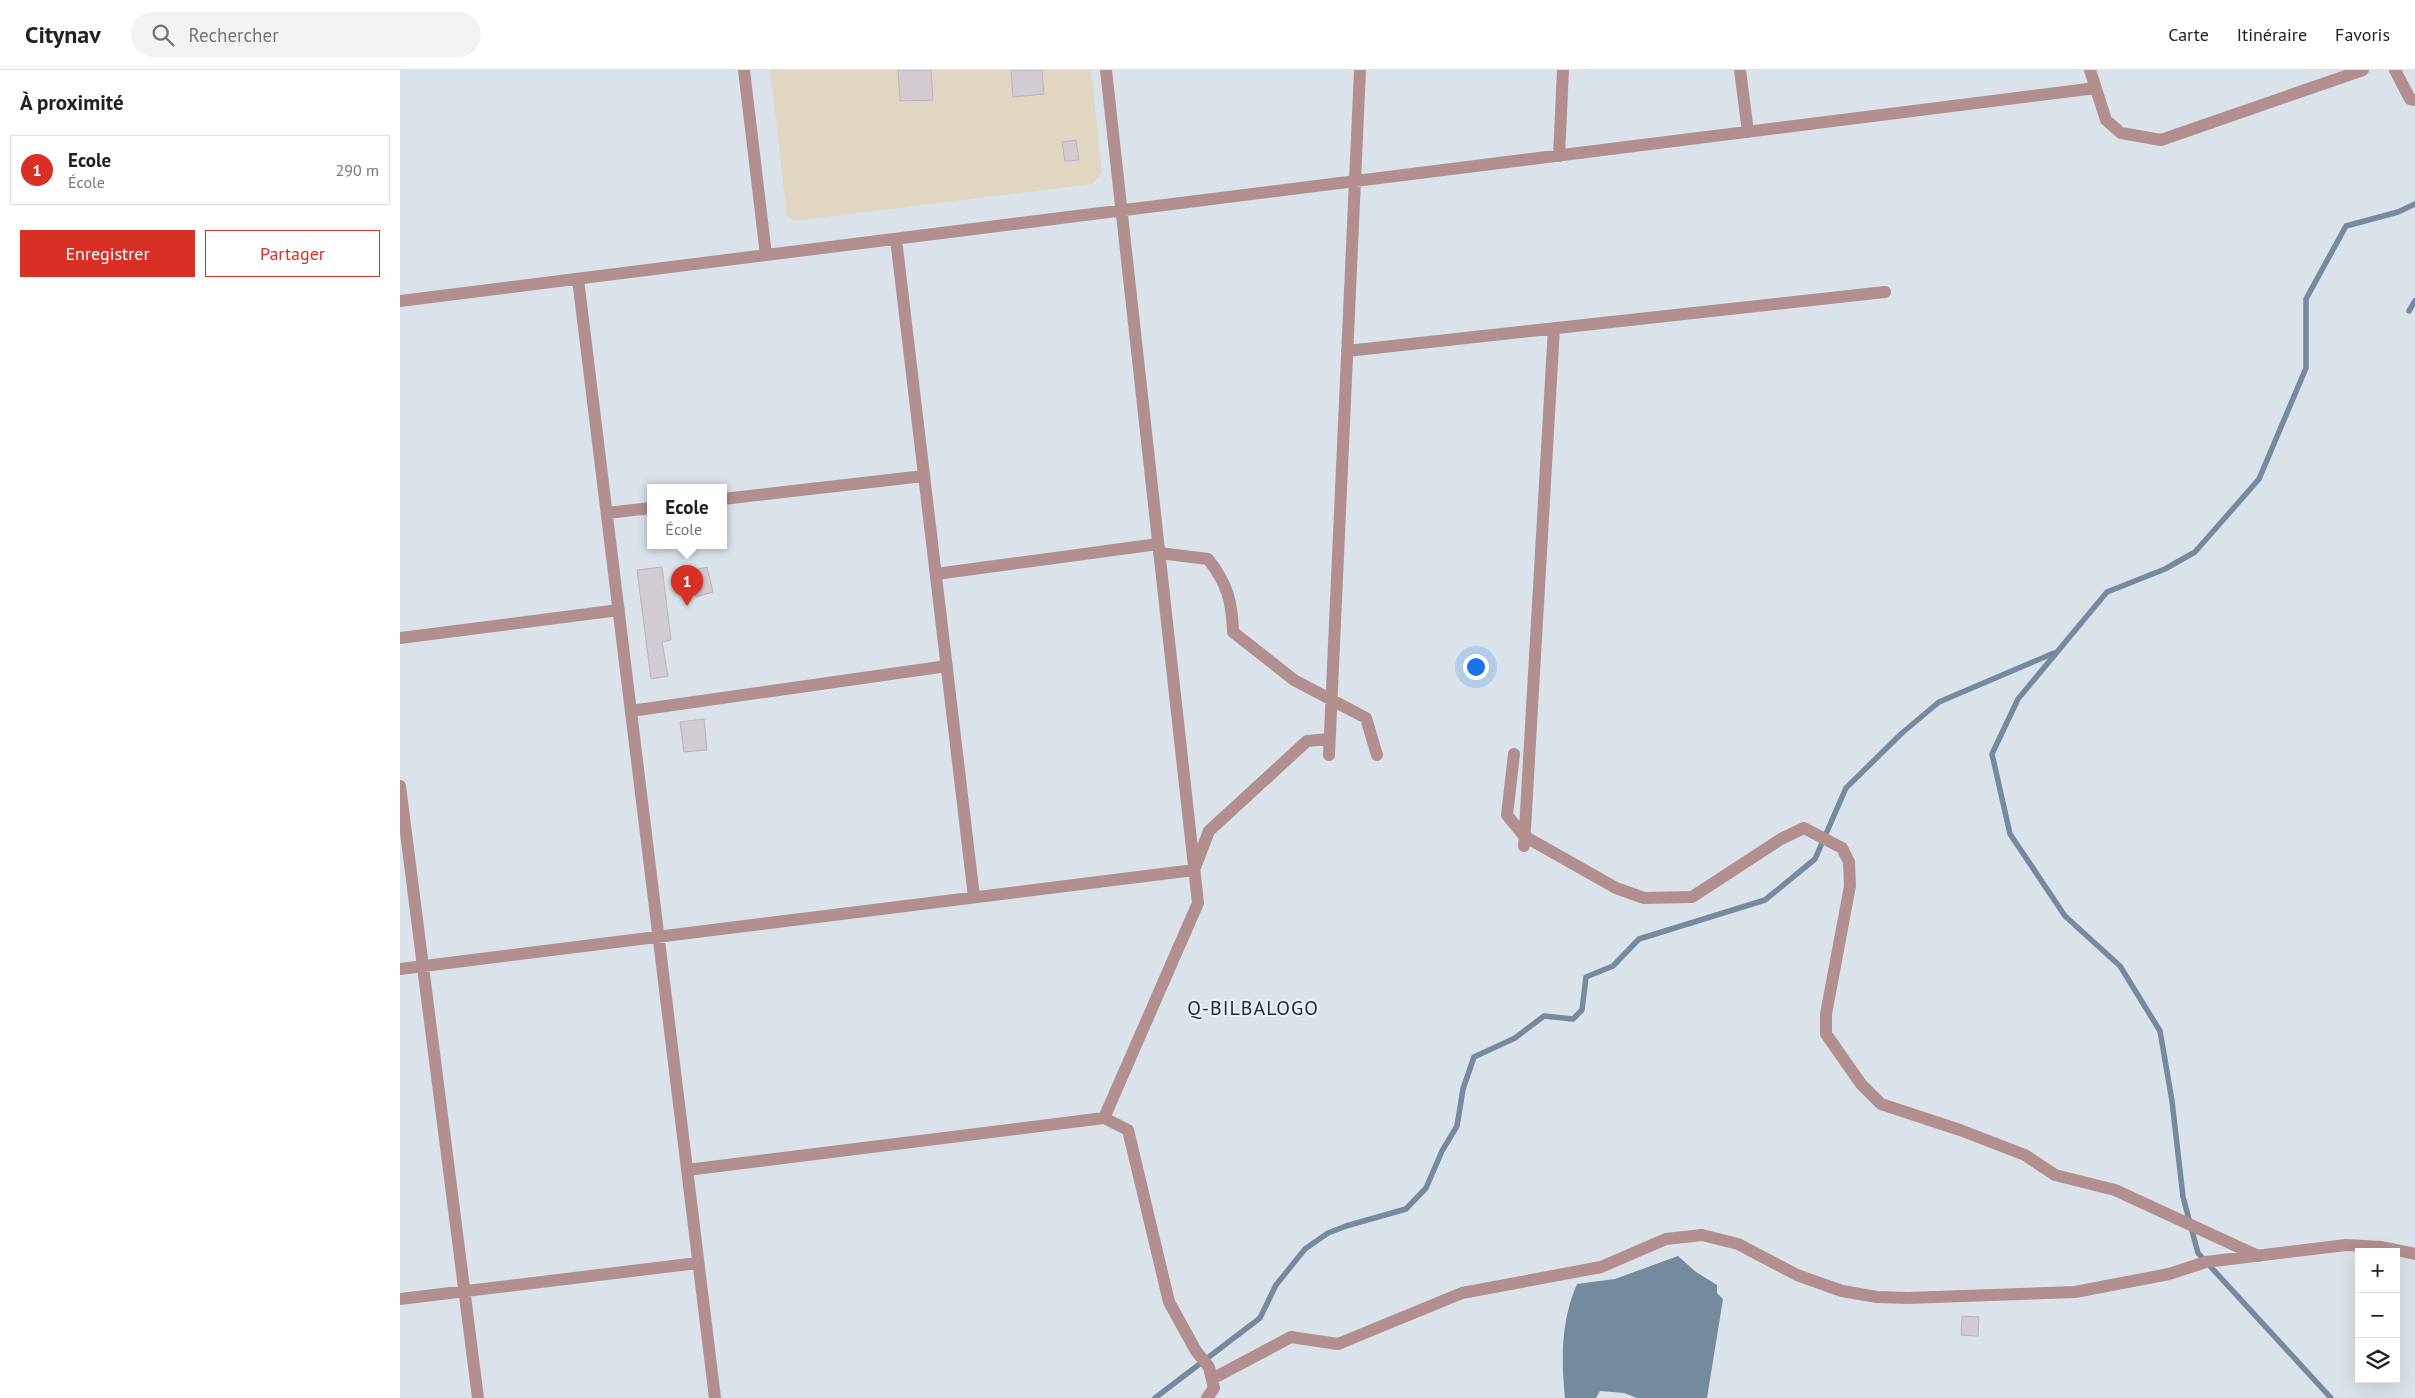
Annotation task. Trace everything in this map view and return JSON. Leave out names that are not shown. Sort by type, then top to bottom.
[{"type":"street","points":[[744,70],[766,255]]},
{"type":"street","points":[[1104,1118],[1198,903],[1106,70]]},
{"type":"street","points":[[1328,755],[1360,70]]},
{"type":"street","points":[[1559,156],[1562,70]]},
{"type":"street","points":[[1740,70],[1748,132]]},
{"type":"street","points":[[2090,70],[2106,120],[2121,133],[2161,140],[2363,70]]},
{"type":"street","points":[[2395,70],[2410,99],[2415,100]]},
{"type":"street","points":[[400,301],[2096,88]]},
{"type":"street","points":[[896,239],[974,897]]},
{"type":"street","points":[[578,279],[715,1398]]},
{"type":"street","points":[[1347,350],[1885,292]]},
{"type":"street","points":[[1524,841],[1554,328]]},
{"type":"street","points":[[727,499],[924,476]]},
{"type":"street","points":[[607,513],[647,508]]},
{"type":"street","points":[[936,574],[1159,548],[1208,559],[1220,574],[1232,606],[1233,632],[1294,680],[1366,718],[1377,755]]},
{"type":"street","points":[[400,638],[619,610]]},
{"type":"street","points":[[631,711],[947,666]]},
{"type":"street","points":[[1194,870],[1209,831],[1307,741],[1329,739]]},
{"type":"street","points":[[1514,754],[1507,816],[1524,841],[1616,888],[1644,898],[1692,897],[1781,839],[1804,828],[1842,848],[1849,862],[1850,886],[1826,1014],[1826,1034],[1861,1084],[1881,1104],[1960,1130],[2025,1155],[2054,1176],[2115,1190],[2258,1256]]},
{"type":"street","points":[[400,786],[478,1398]]},
{"type":"street","points":[[400,969],[1194,870]]},
{"type":"street","points":[[687,1170],[1104,1118],[1128,1130],[1169,1302],[1196,1351],[1211,1373],[1214,1388],[1207,1398]]},
{"type":"street","points":[[1211,1373],[1291,1337],[1338,1344],[1462,1293],[1601,1267],[1666,1239],[1702,1235],[1738,1244],[1797,1275],[1842,1291],[1877,1297],[1907,1298],[2075,1292],[2169,1274],[2206,1262],[2346,1245],[2382,1247],[2415,1254]]},
{"type":"street","points":[[400,1299],[698,1263]]},
{"type":"shaded area","points":[[770,70],[1091,70],[1102,173],[1092,184],[794,221],[787,216]]},
{"type":"water","points":[[1678,1256],[1696,1272],[1717,1285],[1717,1293],[1723,1299],[1707,1398],[1637,1398],[1624,1393],[1600,1391],[1596,1398],[1565,1398],[1563,1354],[1565,1326],[1577,1284],[1615,1279]]},
{"type":"building","points":[[898,70],[931,70],[933,100],[900,101]]},
{"type":"building","points":[[1011,70],[1042,70],[1044,94],[1013,97]]},
{"type":"building","points":[[1076,140],[1079,160],[1065,161],[1062,142]]},
{"type":"building","points":[[662,567],[671,640],[662,642],[668,676],[651,679],[637,570]]},
{"type":"building","points":[[707,567],[713,592],[696,597],[690,571]]},
{"type":"building","points":[[704,719],[707,750],[684,752],[680,722]]},
{"type":"building","points":[[1962,1316],[1979,1317],[1978,1336],[1961,1335]]},
{"type":"waterway","points":[[2331,1398],[2198,1253],[2183,1197],[2172,1101],[2160,1031],[2120,966],[2065,916],[2010,834],[1992,754],[2018,699],[2107,592],[2165,569],[2195,552],[2259,479],[2306,368],[2306,299],[2346,226],[2398,212],[2415,204]]},
{"type":"waterway","points":[[2409,311],[2415,301]]},
{"type":"waterway","points":[[1155,1398],[1260,1318],[1276,1285],[1305,1249],[1328,1233],[1406,1209],[1426,1188],[1442,1151],[1457,1126],[1463,1089],[1474,1057],[1515,1038],[1544,1016],[1573,1019],[1582,1010],[1586,977],[1613,966],[1639,939],[1765,900],[1815,859],[1846,788],[1902,733],[1939,702],[2054,653]]},
{"type":"place","name":"Ecole","points":[[687,606]]},
{"type":"district","name":"Q-BILBALOGO","points":[[1253,1008]]}]
